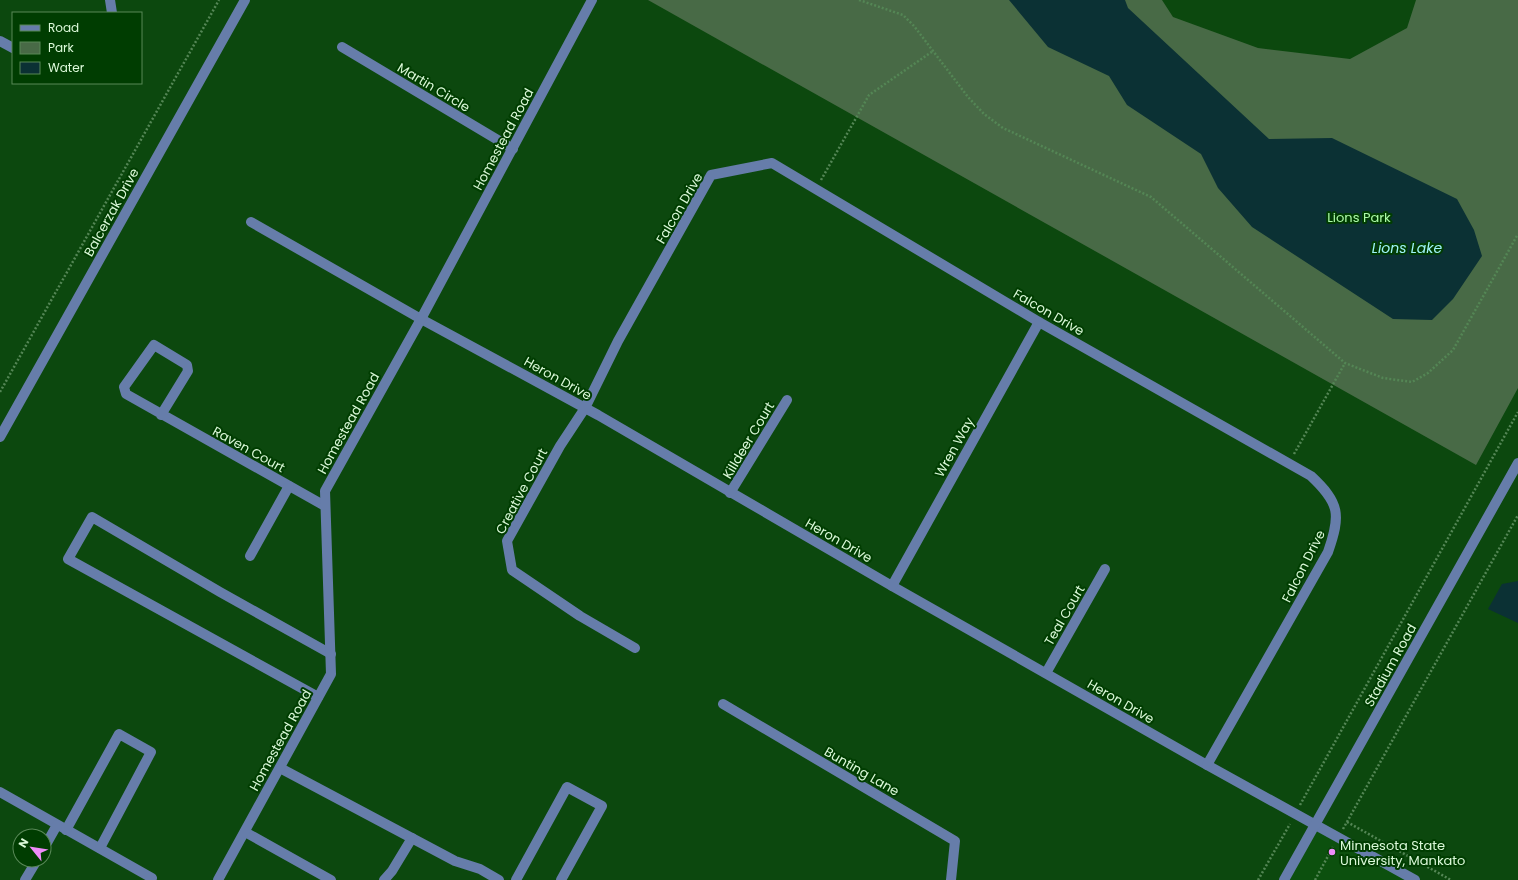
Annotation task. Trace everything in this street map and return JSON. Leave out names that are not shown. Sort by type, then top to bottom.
[{"type":"street","points":[[110,0],[112,12]]},
{"type":"street","name":"Balcerzak Drive","points":[[0,437],[245,0]]},
{"type":"street","name":"Homestead Road","points":[[218,880],[331,674],[325,491],[422,319],[592,0]]},
{"type":"street","points":[[0,41],[12,47]]},
{"type":"street","name":"Martin Circle","points":[[342,46],[513,149]]},
{"type":"street","name":"Falcon Drive","points":[[585,408],[618,341],[711,175],[772,163],[1039,322],[1311,476],[1327,492],[1335,507],[1335,531],[1328,552],[1207,765]]},
{"type":"street","name":"Heron Drive","points":[[251,222],[422,319],[585,408],[892,586],[1207,765],[1415,880]]},
{"type":"street","name":"Wren Way","points":[[892,586],[1039,322]]},
{"type":"street","name":"Raven Court","points":[[162,415],[188,371],[187,365],[154,346],[124,387],[126,394],[162,415],[325,506]]},
{"type":"street","name":"Killdeer Court","points":[[730,493],[787,400]]},
{"type":"street","name":"Creative Court","points":[[585,408],[560,446],[507,541],[512,570],[580,616],[635,648]]},
{"type":"street","name":"Stadium Road","points":[[1284,880],[1518,463]]},
{"type":"street","points":[[250,556],[289,486]]},
{"type":"street","points":[[318,697],[68,559],[92,517],[330,654]]},
{"type":"street","name":"Teal Court","points":[[1046,673],[1105,569]]},
{"type":"street","name":"Bunting Lane","points":[[722,704],[955,841],[951,880]]},
{"type":"street","points":[[52,839],[62,827],[119,734],[151,752],[100,848]]},
{"type":"street","points":[[280,768],[455,860],[480,869],[499,880]]},
{"type":"street","points":[[516,880],[567,787],[602,806],[561,880]]},
{"type":"street","points":[[0,792],[153,879]]},
{"type":"street","points":[[245,832],[331,880]]},
{"type":"street","points":[[384,880],[392,871],[412,838]]},
{"type":"street","points":[[25,880],[32,868]]},
{"type":"path","points":[[0,392],[219,0]]},
{"type":"path","points":[[859,0],[903,15],[968,97],[984,114],[1003,128],[1151,197],[1345,363],[1383,378],[1412,382],[1428,374],[1453,350],[1518,234]]},
{"type":"path","points":[[816,189],[869,95],[933,51]]},
{"type":"path","points":[[1289,463],[1345,363]]},
{"type":"path","points":[[1258,880],[1518,412]]},
{"type":"path","points":[[1315,880],[1518,515]]},
{"type":"path","points":[[1347,822],[1451,880]]},
{"type":"shaded area","name":"Minnesota State University, Mankato","points":[[1316,825],[1415,880],[1283,880]]},
{"type":"green space","name":"Lions Park","points":[[648,0],[1162,0],[1173,17],[1258,48],[1350,59],[1407,28],[1416,0],[1518,0],[1518,388],[1476,465]]},
{"type":"water","name":"Lions Lake","points":[[1009,0],[1125,0],[1128,8],[1269,139],[1332,138],[1457,199],[1474,230],[1482,256],[1453,299],[1432,320],[1393,319],[1252,227],[1218,188],[1201,154],[1127,105],[1109,76],[1048,47]]},
{"type":"water","points":[[1518,581],[1518,623],[1488,609],[1502,584]]},
{"type":"place","name":"Minnesota State University, Mankato","points":[[1332,852]]}]
